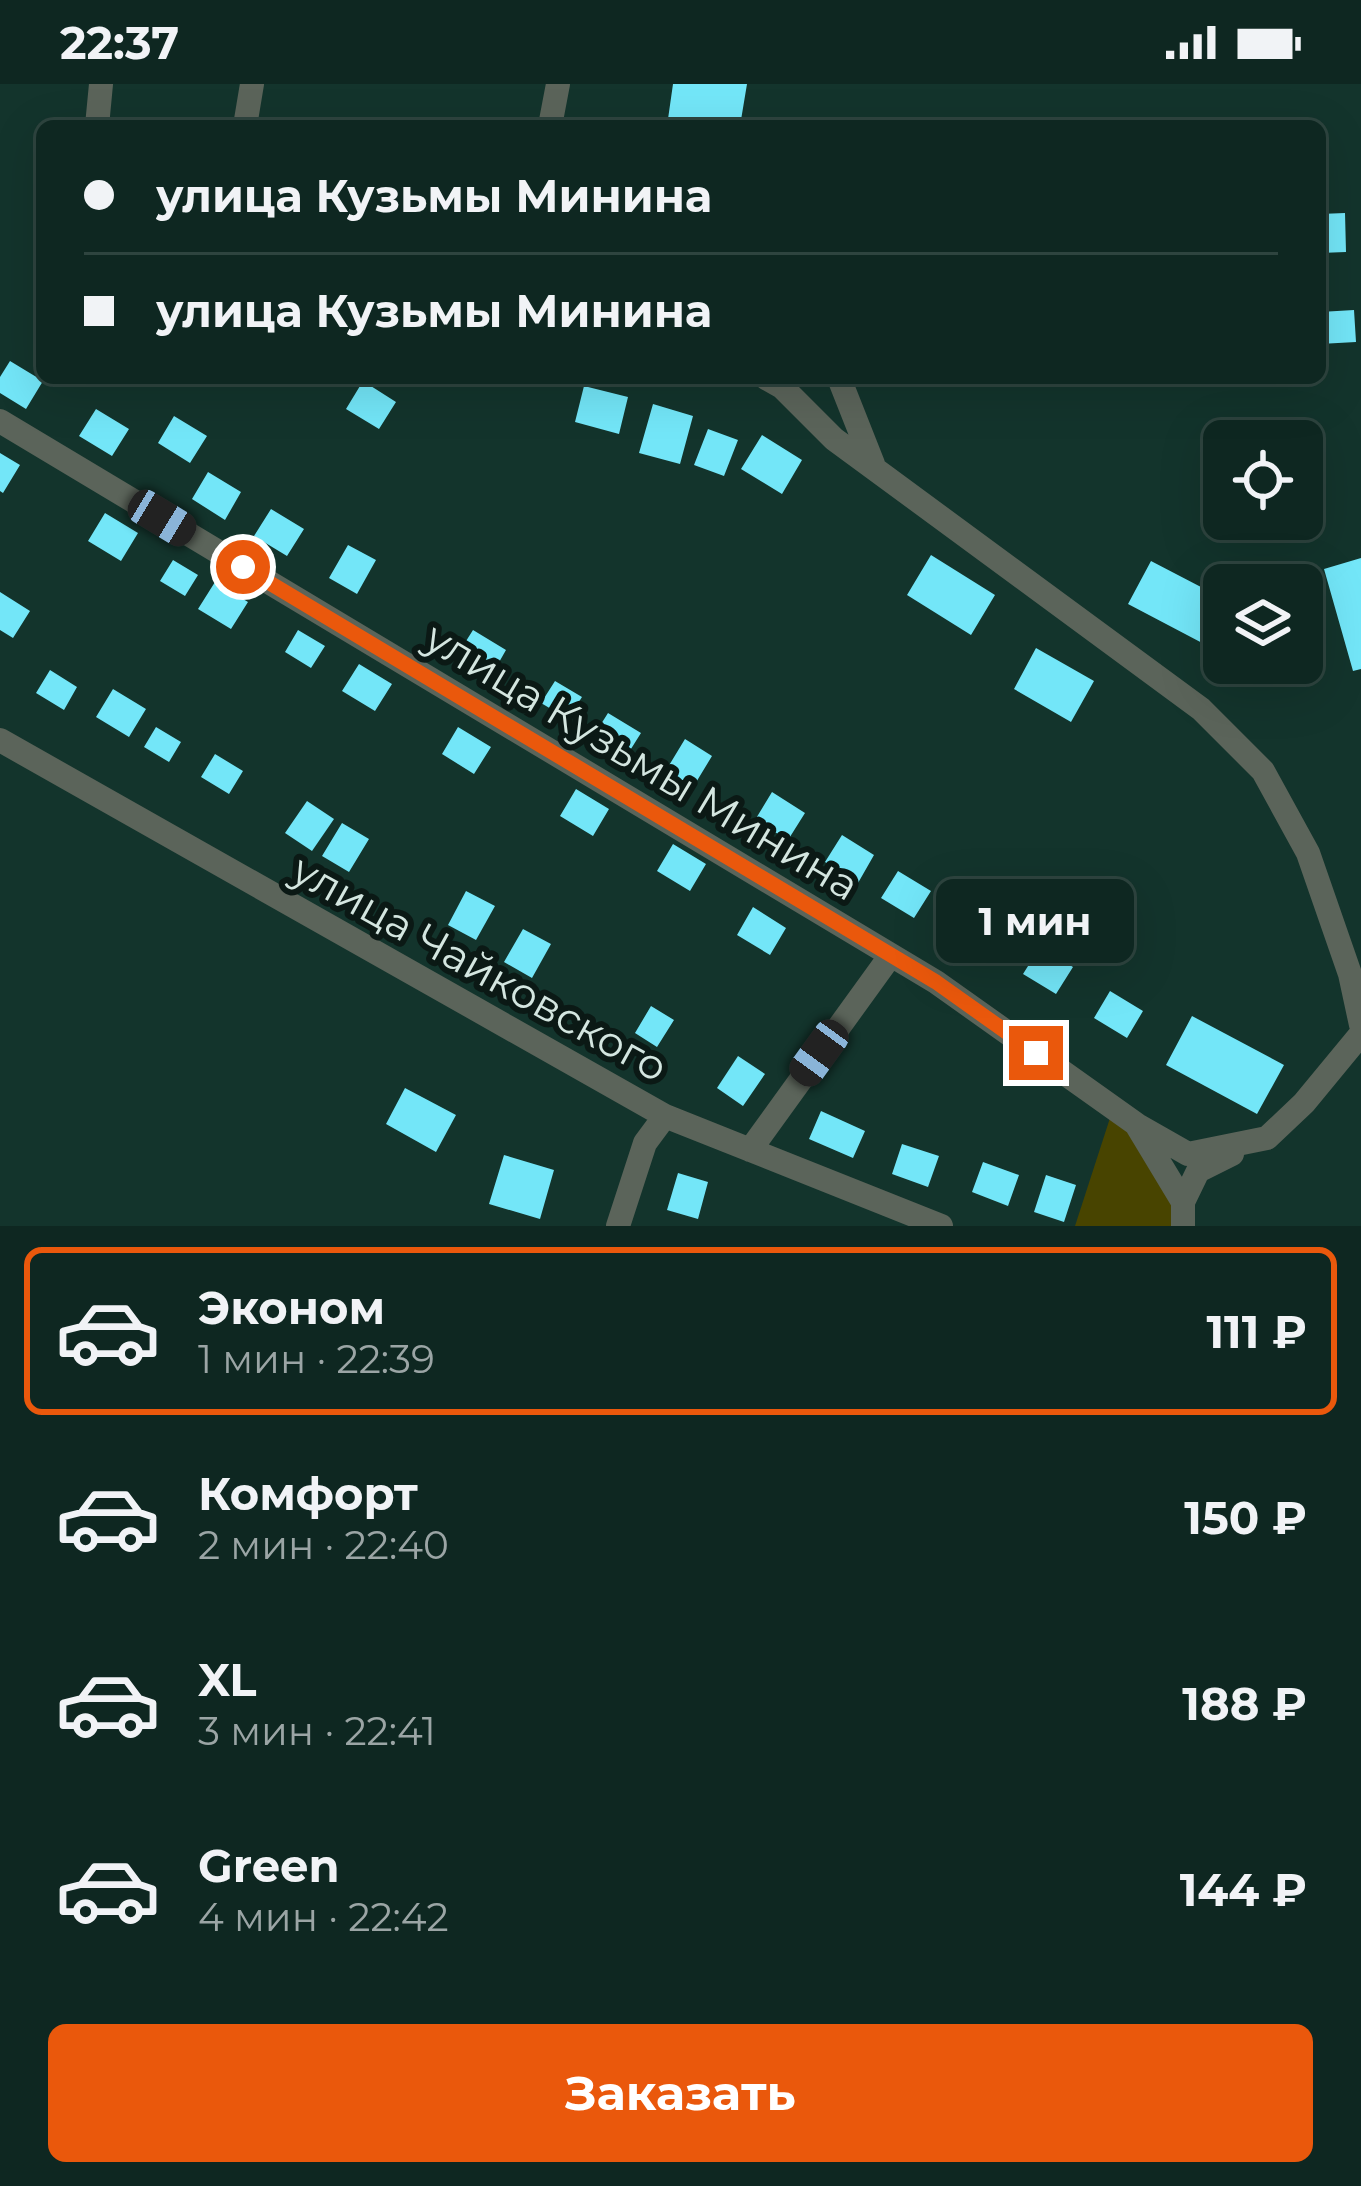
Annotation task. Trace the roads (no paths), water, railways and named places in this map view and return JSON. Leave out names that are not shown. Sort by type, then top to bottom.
[{"type":"street","points":[[98,120],[101,84]]},
{"type":"street","points":[[246,120],[252,84]]},
{"type":"street","points":[[551,120],[558,84]]},
{"type":"street","points":[[777,384],[833,439],[1201,710],[1263,771],[1308,853],[1350,974],[1361,1024]]},
{"type":"street","points":[[841,384],[872,464]]},
{"type":"street","name":"улица Кузьмы Минина","points":[[0,421],[936,982],[1136,1124],[1183,1214]]},
{"type":"street","name":"улица Чайковского","points":[[0,740],[665,1116],[941,1226]]},
{"type":"street","points":[[750,1150],[891,956]]},
{"type":"street","points":[[1183,1214],[1198,1171],[1267,1138],[1304,1103],[1361,1034]]},
{"type":"street","points":[[618,1226],[645,1143],[665,1116]]},
{"type":"street","points":[[1136,1124],[1188,1154],[1267,1138]]}]
